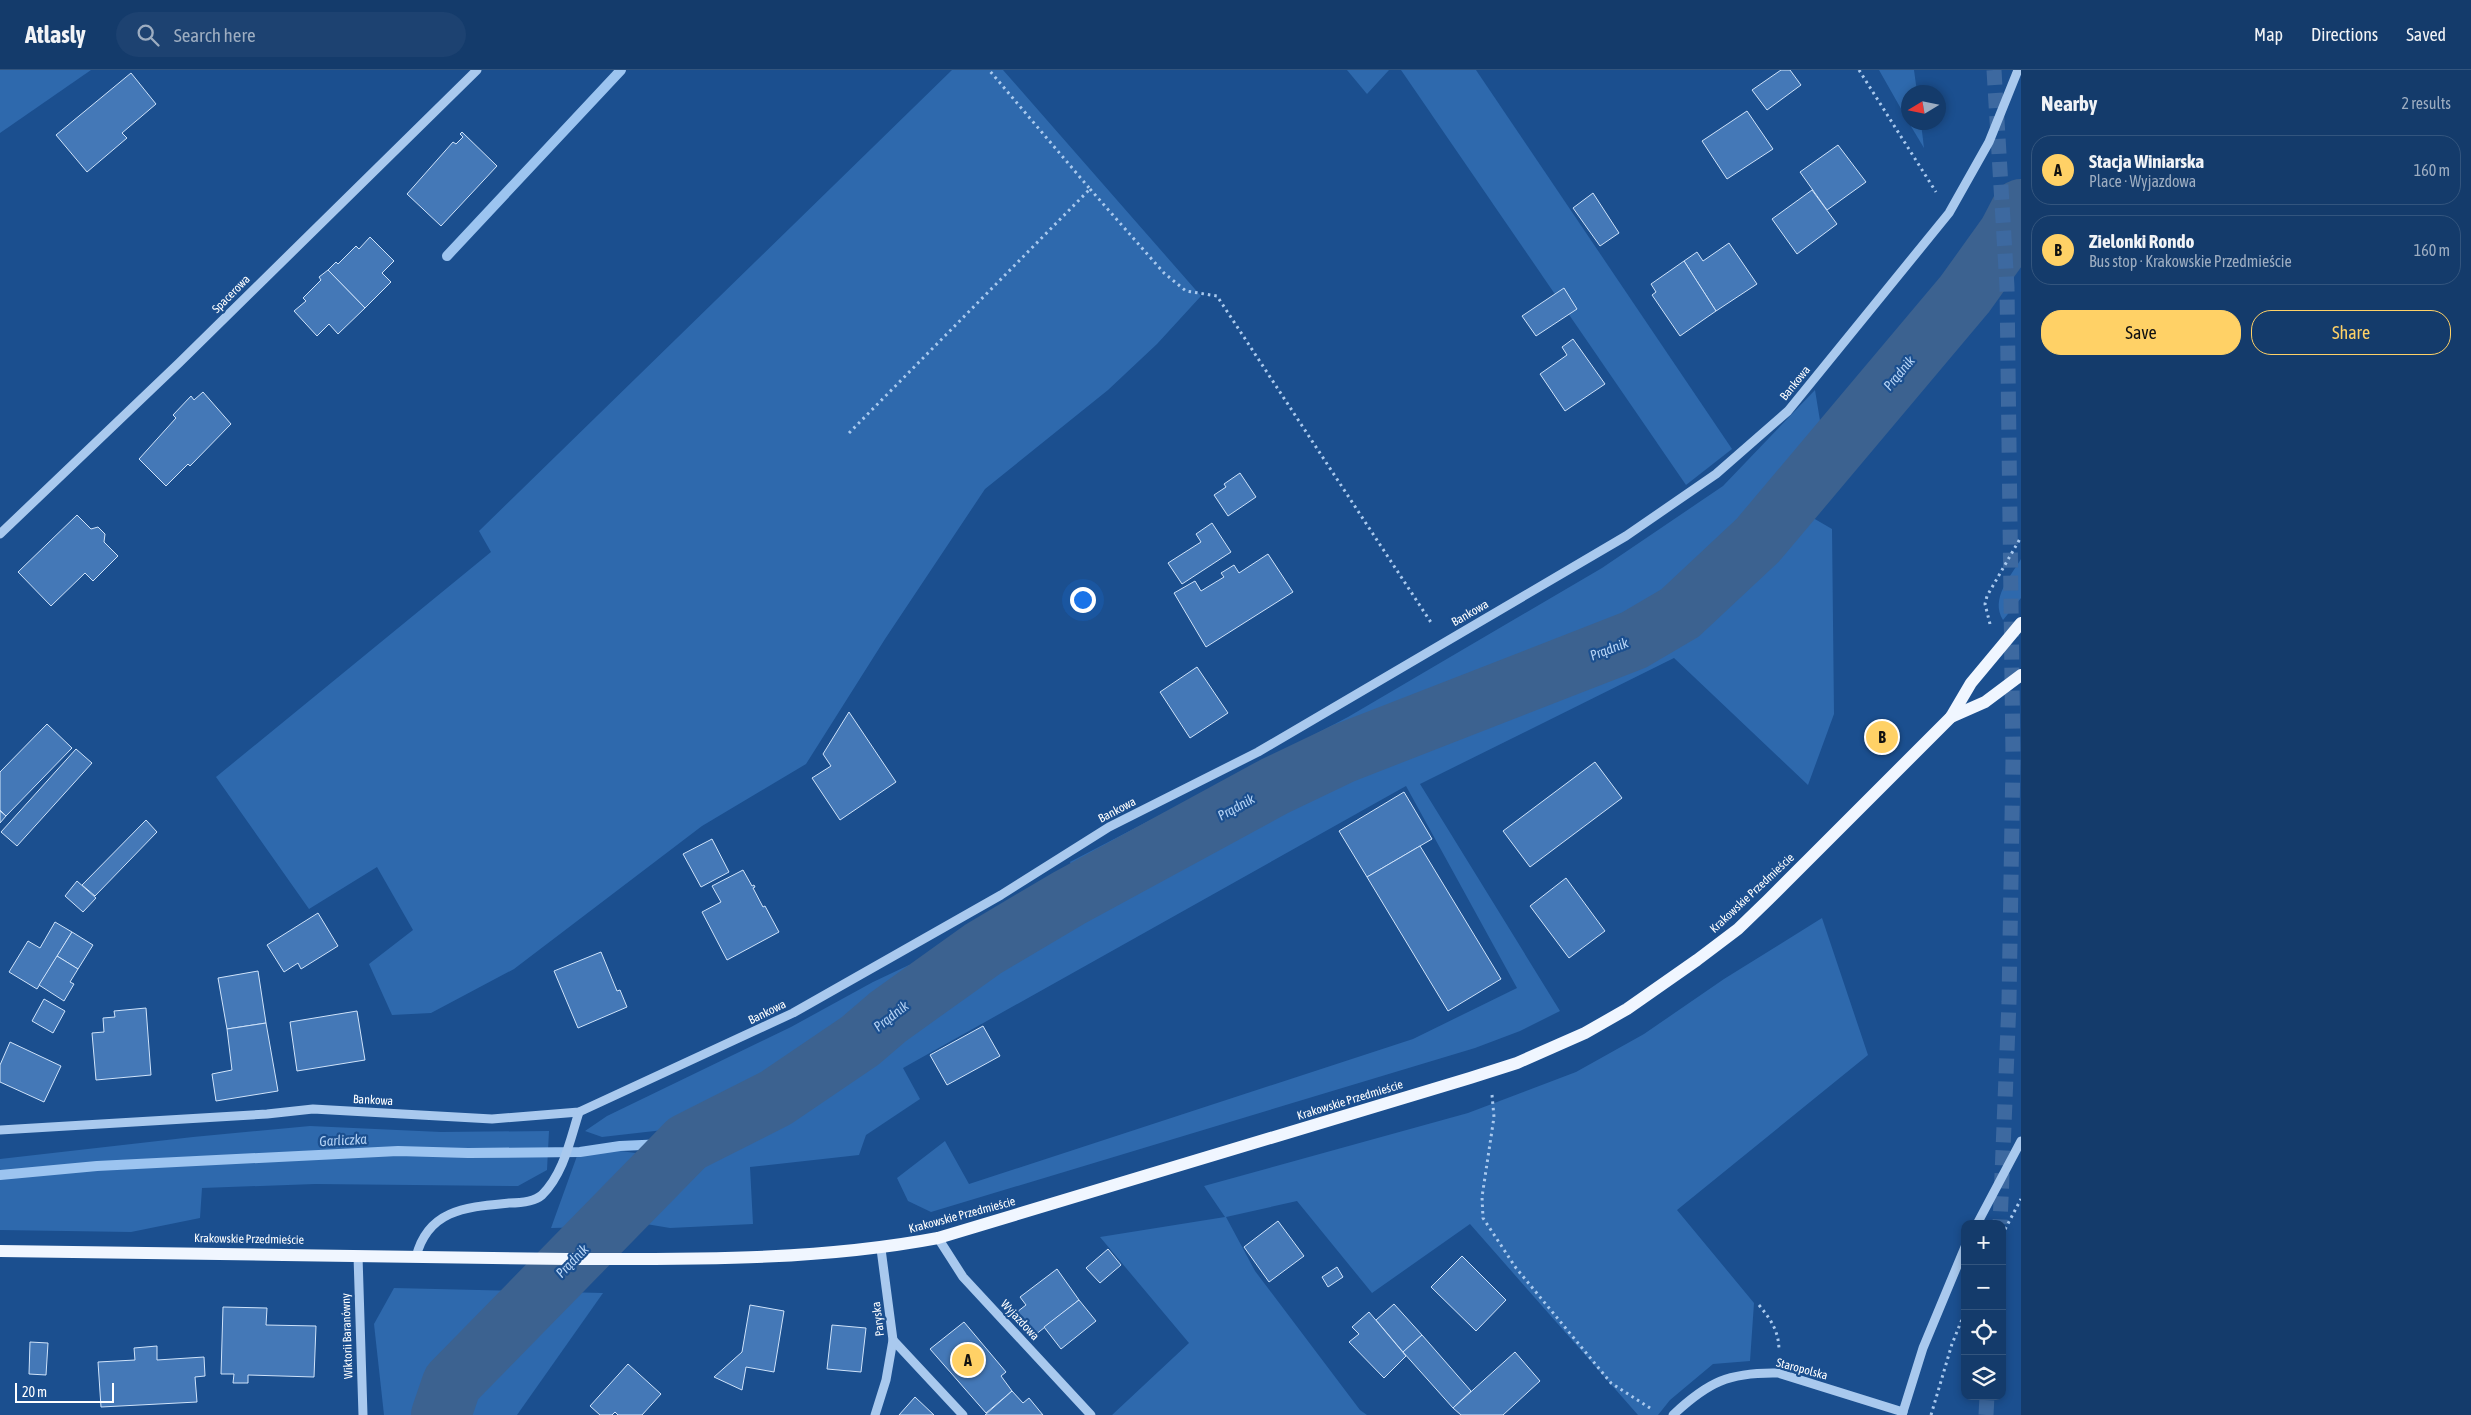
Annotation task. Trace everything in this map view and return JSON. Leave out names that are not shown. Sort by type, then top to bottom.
[{"type":"main road","name":"Krakowskie Przedmieście","points":[[0,1251],[205,1252],[416,1257],[642,1259],[776,1256],[881,1248],[938,1238],[1489,1072],[1543,1052],[1619,1014],[1665,984],[1724,940],[1768,900],[1952,717],[1971,683],[2021,623]]},
{"type":"main road","name":"Krakowskie Przedmieście","points":[[1952,717],[1985,702],[2021,675]]},
{"type":"street","name":"Spacerowa","points":[[0,534],[179,363],[477,70]]},
{"type":"street","name":"Bankowa","points":[[0,1130],[267,1114],[313,1109],[492,1119],[579,1112],[793,1013],[1002,895],[1109,827],[1258,752],[1626,536],[1716,474],[1788,411],[1949,213],[1989,142],[2018,70]]},
{"type":"street","points":[[416,1257],[425,1233],[451,1212],[485,1205],[522,1202],[540,1196],[554,1181],[562,1165],[579,1112]]},
{"type":"street","points":[[1979,1220],[2021,1141]]},
{"type":"street","name":"Wyjazdowa","points":[[938,1238],[963,1277],[1091,1415]]},
{"type":"street","name":"Paryska","points":[[875,1415],[886,1380],[893,1340],[881,1248]]},
{"type":"street","name":"Wiktorii Baranówny","points":[[358,1256],[363,1415]]},
{"type":"street","points":[[1903,1414],[1923,1348],[1961,1257]]},
{"type":"street","points":[[893,1340],[963,1415]]},
{"type":"street","name":"Staropolska","points":[[1673,1415],[1696,1394],[1714,1382],[1761,1373],[1778,1373],[1903,1414]]},
{"type":"path","points":[[989,70],[1164,273],[1186,291],[1217,296],[1444,643]]},
{"type":"path","points":[[1859,70],[1949,213]]},
{"type":"path","points":[[849,433],[1090,189]]},
{"type":"path","points":[[1993,631],[1986,615],[1987,596],[2021,537]]},
{"type":"path","points":[[1489,1072],[1494,1117],[1482,1197],[1483,1218],[1516,1268],[1611,1382],[1660,1415]]},
{"type":"path","points":[[2006,1227],[2021,1199]]},
{"type":"path","points":[[1759,1305],[1773,1323],[1779,1339],[1778,1373]]},
{"type":"path","points":[[1931,1415],[1952,1344],[1961,1322]]},
{"type":"shaded area","points":[[0,70],[91,70],[0,133]]},
{"type":"shaded area","points":[[952,70],[1003,70],[1201,296],[1157,344],[1108,390],[985,489],[885,639],[806,764],[702,826],[514,969],[431,1013],[392,1015],[369,964],[413,930],[377,867],[309,909],[216,777],[491,552],[479,531]]},
{"type":"shaded area","points":[[1347,70],[1389,70],[1367,94]]},
{"type":"shaded area","points":[[1401,70],[1476,70],[1732,449],[1686,485]]},
{"type":"shaded area","points":[[1879,70],[1914,70],[1916,85],[1901,85],[1901,109]]},
{"type":"shaded area","points":[[1913,130],[1922,130],[1924,148]]},
{"type":"shaded area","points":[[1815,390],[1823,439],[1715,564],[1648,617],[1278,770],[1076,876],[1070,862],[1348,717],[1602,568],[1723,486]]},
{"type":"shaded area","points":[[1808,515],[1832,529],[1834,714],[1808,785],[1674,658],[1420,784],[1560,1011],[1520,1031],[1475,1048],[931,1212],[908,1201],[897,1178],[945,1141],[969,1184],[1413,1039],[1517,988],[1406,786],[903,1068],[920,1099],[866,1135],[859,1155],[750,1167],[753,1224],[670,1228],[634,1222],[665,1182],[717,1139],[802,1089],[1144,877],[1297,801],[1648,655],[1694,626]]},
{"type":"shaded area","points":[[2021,559],[2021,598],[2003,620],[1999,604],[2000,596]]},
{"type":"shaded area","points":[[1822,918],[1868,1055],[1677,1210],[1754,1303],[1750,1361],[1713,1364],[1670,1400],[1658,1415],[1638,1415],[1470,1224],[1372,1293],[1297,1201],[1226,1217],[1255,1271],[1360,1410],[1367,1415],[1112,1415],[1189,1343],[1100,1237],[1225,1217],[1204,1186],[1468,1113],[1576,1072],[1644,1034],[1724,979]]},
{"type":"shaded area","points":[[909,965],[919,975],[799,1068],[681,1128],[602,1137],[585,1131],[607,1116],[791,1027],[873,982]]},
{"type":"shaded area","points":[[310,1126],[441,1132],[549,1131],[547,1170],[518,1186],[315,1184],[202,1188],[200,1218],[131,1232],[0,1230],[0,1159]]},
{"type":"shaded area","points":[[613,1150],[643,1154],[594,1227],[551,1228],[577,1156]]},
{"type":"shaded area","points":[[394,1288],[603,1293],[517,1415],[384,1415],[374,1324]]},
{"type":"building","points":[[1781,70],[1790,70],[1801,85],[1767,110],[1752,90]]},
{"type":"building","points":[[131,73],[156,104],[122,133],[127,138],[87,172],[56,135]]},
{"type":"building","points":[[1747,111],[1773,149],[1727,179],[1702,141]]},
{"type":"building","points":[[462,132],[497,166],[441,226],[407,194],[453,142],[456,144],[463,137],[460,134]]},
{"type":"building","points":[[1838,145],[1866,182],[1827,210],[1800,172]]},
{"type":"building","points":[[1812,190],[1837,224],[1797,254],[1772,219]]},
{"type":"building","points":[[1593,193],[1619,233],[1600,246],[1573,208]]},
{"type":"building","points":[[370,237],[394,261],[382,273],[391,282],[365,308],[328,270],[336,262],[338,264],[356,246],[359,249]]},
{"type":"building","points":[[1729,243],[1757,284],[1716,311],[1684,261],[1697,252],[1703,261]]},
{"type":"building","points":[[1684,261],[1716,311],[1680,336],[1652,295],[1656,292],[1651,284]]},
{"type":"building","points":[[328,270],[365,308],[338,334],[329,324],[317,336],[294,311],[306,301],[303,298],[321,280],[319,277]]},
{"type":"building","points":[[1564,288],[1577,309],[1536,336],[1522,316]]},
{"type":"building","points":[[1573,339],[1605,384],[1565,411],[1540,374],[1567,355],[1562,347]]},
{"type":"building","points":[[203,392],[231,424],[190,466],[188,464],[166,486],[139,459],[176,418],[173,415],[191,396],[194,400]]},
{"type":"building","points":[[1240,473],[1256,497],[1228,516],[1214,495],[1226,487],[1224,484]]},
{"type":"building","points":[[77,515],[91,529],[98,527],[105,534],[104,542],[118,556],[93,581],[85,573],[51,606],[18,572]]},
{"type":"building","points":[[1212,523],[1231,552],[1182,584],[1168,563],[1201,542],[1196,534]]},
{"type":"building","points":[[1268,554],[1293,592],[1206,647],[1174,593],[1195,581],[1201,591],[1224,577],[1221,573],[1234,565],[1239,573]]},
{"type":"building","points":[[1197,667],[1228,713],[1190,738],[1160,692]]},
{"type":"building","points":[[849,712],[896,782],[840,820],[812,778],[831,766],[823,754]]},
{"type":"building","points":[[47,724],[72,748],[6,816],[0,810],[0,772]]},
{"type":"building","points":[[76,749],[92,763],[17,846],[1,832]]},
{"type":"building","points":[[1595,762],[1622,798],[1530,867],[1503,831]]},
{"type":"building","points":[[1404,792],[1432,839],[1367,877],[1339,831]]},
{"type":"building","points":[[0,811],[6,816],[0,823]]},
{"type":"building","points":[[146,820],[157,832],[95,896],[82,885]]},
{"type":"building","points":[[712,839],[729,872],[701,887],[683,854]]},
{"type":"building","points":[[1420,846],[1501,979],[1448,1011],[1367,877]]},
{"type":"building","points":[[743,870],[752,886],[754,885],[755,887],[753,888],[763,907],[765,906],[779,932],[727,960],[702,912],[721,902],[712,886]]},
{"type":"building","points":[[1566,878],[1605,931],[1569,958],[1530,906]]},
{"type":"building","points":[[77,881],[96,898],[83,912],[65,896]]},
{"type":"building","points":[[318,913],[338,946],[301,969],[298,963],[284,972],[267,945]]},
{"type":"building","points":[[55,922],[72,932],[37,989],[9,972],[28,941],[40,948]]},
{"type":"building","points":[[72,932],[93,945],[78,969],[57,956]]},
{"type":"building","points":[[601,952],[617,991],[620,990],[627,1007],[578,1028],[554,971]]},
{"type":"building","points":[[57,956],[78,969],[70,982],[74,984],[64,1001],[39,985]]},
{"type":"building","points":[[258,971],[266,1023],[227,1029],[218,978]]},
{"type":"building","points":[[44,999],[65,1011],[53,1033],[32,1021]]},
{"type":"building","points":[[146,1008],[151,1075],[96,1080],[92,1033],[104,1032],[103,1018],[115,1017],[114,1011]]},
{"type":"building","points":[[357,1011],[365,1060],[297,1071],[290,1022]]},
{"type":"building","points":[[266,1023],[278,1091],[216,1101],[212,1074],[232,1070],[227,1029]]},
{"type":"building","points":[[983,1026],[1000,1056],[947,1085],[930,1055]]},
{"type":"building","points":[[10,1042],[61,1066],[44,1102],[0,1082],[0,1065]]},
{"type":"building","points":[[1278,1221],[1304,1256],[1269,1282],[1244,1247]]},
{"type":"building","points":[[1108,1249],[1121,1265],[1100,1283],[1086,1268]]},
{"type":"building","points":[[1462,1256],[1506,1300],[1476,1331],[1431,1287]]},
{"type":"building","points":[[1337,1267],[1343,1277],[1328,1287],[1322,1277]]},
{"type":"building","points":[[1057,1269],[1079,1300],[1035,1335],[1017,1312],[1026,1305],[1020,1297]]},
{"type":"building","points":[[1079,1300],[1096,1321],[1061,1349],[1044,1327]]},
{"type":"building","points":[[1394,1304],[1422,1335],[1403,1352],[1376,1320]]},
{"type":"building","points":[[750,1305],[784,1311],[774,1372],[746,1367],[742,1390],[714,1377],[742,1352]]},
{"type":"building","points":[[223,1307],[267,1308],[266,1325],[316,1326],[314,1377],[248,1375],[248,1383],[233,1383],[234,1374],[221,1374]]},
{"type":"building","points":[[1369,1312],[1406,1356],[1384,1378],[1349,1342],[1359,1334],[1352,1327]]},
{"type":"building","points":[[964,1322],[1006,1372],[1001,1376],[1012,1391],[986,1413],[930,1349]]},
{"type":"building","points":[[832,1325],[866,1328],[861,1372],[827,1369]]},
{"type":"building","points":[[1422,1335],[1471,1391],[1453,1408],[1403,1352]]},
{"type":"building","points":[[30,1342],[48,1343],[46,1375],[29,1374]]},
{"type":"building","points":[[157,1346],[157,1360],[204,1357],[205,1376],[195,1377],[197,1402],[101,1407],[98,1362],[135,1360],[134,1348]]},
{"type":"building","points":[[1515,1352],[1540,1381],[1503,1415],[1461,1415],[1453,1408]]},
{"type":"building","points":[[628,1364],[661,1394],[642,1415],[618,1415],[615,1412],[612,1415],[600,1415],[590,1406]]},
{"type":"building","points":[[1012,1391],[1023,1403],[1029,1398],[1043,1415],[985,1415]]},
{"type":"building","points":[[915,1397],[934,1415],[899,1415]]},
{"type":"waterway","points":[[447,256],[621,70]]},
{"type":"waterway","name":"Prądnik","points":[[441,1415],[452,1383],[687,1143],[776,1098],[860,1041],[888,1017],[983,949],[1069,898],[1275,786],[1344,753],[1634,640],[1680,613],[1758,540],[1965,294],[2008,234],[2021,209]]},
{"type":"waterway","name":"Garliczka","points":[[0,1175],[97,1166],[398,1151],[468,1153],[580,1152],[620,1146],[687,1143]]},
{"type":"tunnel","points":[[1994,70],[2007,287],[2013,758],[2009,1002],[2000,1220]]},
{"type":"tunnel","points":[[1986,1415],[1987,1400]]},
{"type":"place","name":"Zielonki Rondo","points":[[1882,737]]},
{"type":"place","name":"Stacja Winiarska","points":[[968,1360]]}]
